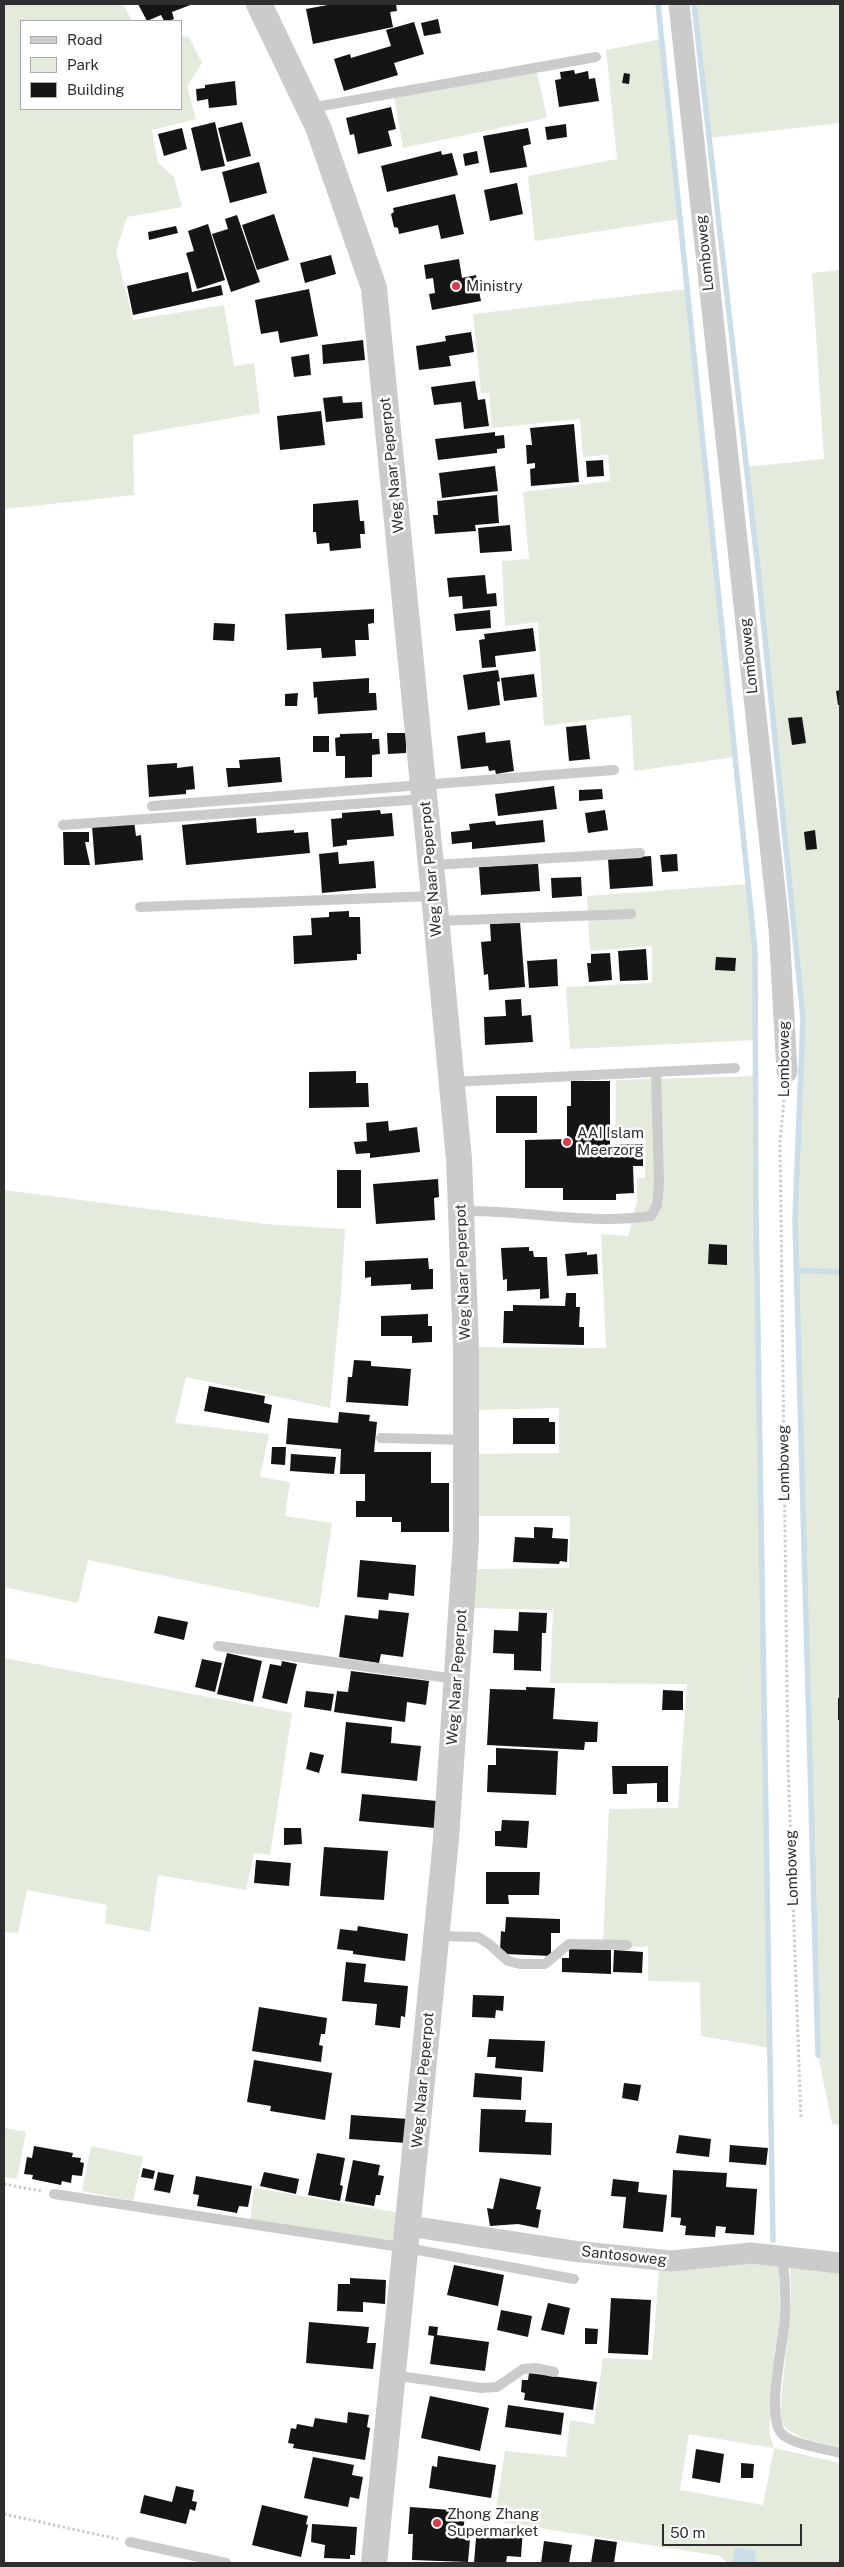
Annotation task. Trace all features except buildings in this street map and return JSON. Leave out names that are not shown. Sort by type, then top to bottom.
[{"type":"street","name":"Weg Naar Peperpot","points":[[259,4],[318,127],[374,288],[435,908],[461,1211],[466,1349],[466,1539],[446,1839],[408,2237],[374,2563]]},
{"type":"street","name":"Lomboweg","points":[[679,4],[779,928],[787,1072]]},
{"type":"street","name":"Santosoweg","points":[[408,2237],[573,2251],[671,2262],[751,2253],[840,2263]]},
{"type":"lane","points":[[309,108],[596,57]]},
{"type":"lane","points":[[63,825],[424,792],[614,770]]},
{"type":"lane","points":[[152,806],[424,792]]},
{"type":"lane","points":[[430,865],[640,853]]},
{"type":"lane","points":[[140,907],[435,908],[631,914]]},
{"type":"lane","points":[[451,1082],[735,1068]]},
{"type":"lane","points":[[461,1211],[492,1211],[615,1219],[651,1216],[657,1205],[659,1184],[656,1072]]},
{"type":"lane","points":[[381,1438],[466,1440]]},
{"type":"lane","points":[[218,1646],[456,1679]]},
{"type":"lane","points":[[437,1936],[478,1937],[508,1961],[520,1964],[546,1964],[568,1944],[627,1945]]},
{"type":"lane","points":[[54,2194],[408,2237],[574,2279]]},
{"type":"lane","points":[[782,2255],[786,2286],[785,2318],[775,2419],[782,2434],[788,2439],[840,2453]]},
{"type":"lane","points":[[394,2375],[481,2388],[497,2387],[523,2369],[536,2368],[554,2372]]},
{"type":"lane","points":[[130,2542],[226,2563]]},
{"type":"path","name":"Lomboweg","points":[[787,1072],[780,1151],[788,1765],[801,2119]]},
{"type":"path","points":[[4,2184],[54,2194]]},
{"type":"path","points":[[4,2514],[130,2542]]},
{"type":"green space","points":[[4,4],[123,4],[131,20],[20,20],[20,110],[182,110],[182,36],[189,37],[202,63],[187,86],[196,119],[152,130],[158,163],[174,177],[182,207],[127,217],[116,251],[133,320],[224,305],[234,366],[254,363],[260,413],[133,435],[134,495],[4,509]]},
{"type":"green space","points":[[694,4],[840,4],[840,123],[709,138]]},
{"type":"green space","points":[[662,39],[680,219],[535,241],[528,176],[617,159],[606,50]]},
{"type":"green space","points":[[537,72],[547,118],[403,148],[394,96]]},
{"type":"green space","points":[[840,270],[840,2126],[832,2124],[818,2055],[795,1219],[803,1018],[746,467],[824,459],[812,273]]},
{"type":"green space","points":[[687,289],[735,757],[634,771],[631,715],[544,726],[538,622],[505,626],[502,561],[529,559],[523,492],[610,481],[608,455],[583,457],[580,419],[492,428],[489,393],[481,393],[473,314]]},
{"type":"green space","points":[[748,884],[755,951],[757,1040],[570,1049],[566,987],[652,983],[652,946],[590,951],[587,896]]},
{"type":"green space","points":[[757,1076],[756,1213],[770,2048],[701,2036],[700,1982],[648,1981],[648,1947],[603,1945],[609,1809],[678,1808],[687,1684],[550,1683],[553,1610],[474,1608],[474,1569],[569,1568],[570,1516],[475,1516],[476,1454],[559,1453],[559,1408],[476,1410],[475,1347],[606,1348],[601,1234],[628,1236],[637,1202],[637,1178],[645,1178],[646,1140],[615,1139],[616,1080]]},
{"type":"green space","points":[[4,1190],[265,1224],[345,1229],[330,1408],[186,1377],[175,1423],[269,1434],[260,1477],[290,1482],[285,1516],[332,1523],[319,1608],[88,1560],[78,1603],[4,1587]]},
{"type":"green space","points":[[4,1658],[292,1713],[270,1855],[254,1853],[246,1890],[158,1875],[150,1932],[105,1923],[107,1905],[27,1890],[18,1933],[5,1932],[4,1935]]},
{"type":"green space","points":[[4,2128],[26,2132],[17,2179],[4,2177]]},
{"type":"green space","points":[[91,2146],[143,2157],[133,2201],[82,2191]]},
{"type":"green space","points":[[254,2188],[400,2213],[397,2244],[250,2222]]},
{"type":"green space","points":[[779,2260],[780,2319],[769,2433],[774,2448],[840,2463],[840,2563],[756,2563],[755,2550],[735,2547],[732,2563],[728,2563],[720,2556],[494,2521],[505,2451],[566,2457],[570,2420],[594,2424],[603,2358],[652,2360],[659,2269]],"holes":[[[689,2434],[774,2448],[763,2505],[680,2490]]]},
{"type":"green space","points":[[790,2261],[840,2269],[840,2447],[815,2442],[799,2436],[791,2432],[779,2420],[791,2301]]},
{"type":"water","points":[[735,2547],[755,2550],[756,2563],[732,2563]]},
{"type":"waterway","points":[[658,4],[755,951],[756,1213],[773,2240]]},
{"type":"waterway","points":[[694,4],[758,569],[803,1018],[795,1219],[818,2055]]},
{"type":"waterway","points":[[796,1270],[840,1272]]},
{"type":"place","name":"Ministry","points":[[456,286]]},
{"type":"place","name":"AAI Islam Meerzorg","points":[[567,1142]]},
{"type":"place","name":"Zhong Zhang Supermarket","points":[[437,2523]]}]
